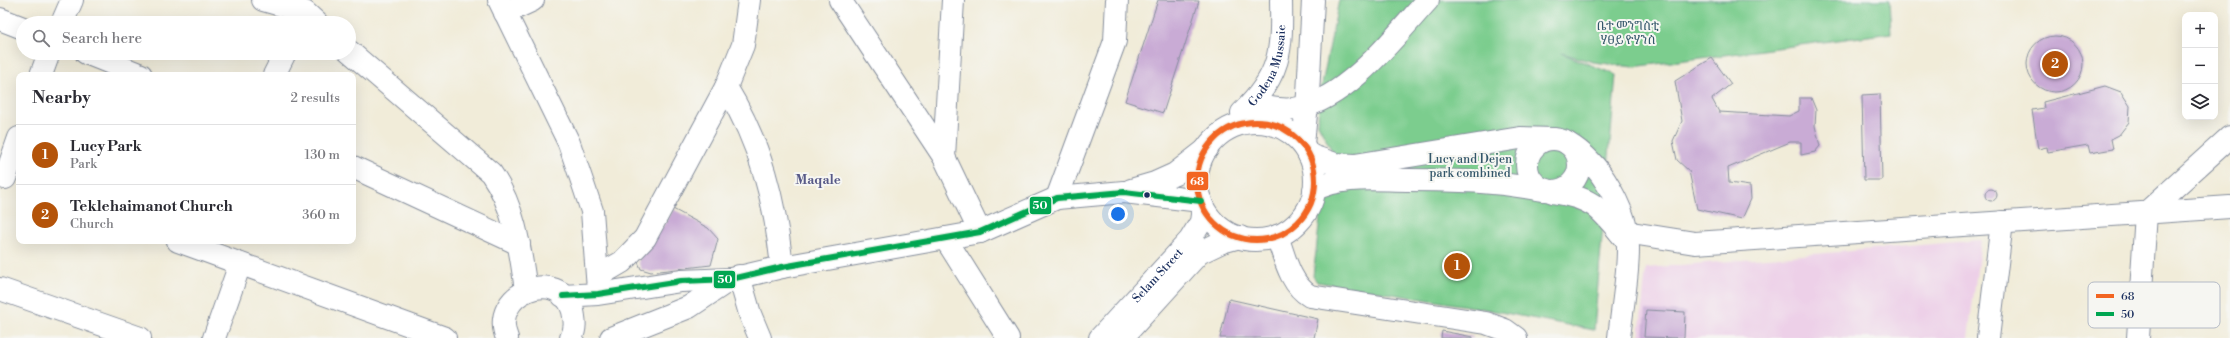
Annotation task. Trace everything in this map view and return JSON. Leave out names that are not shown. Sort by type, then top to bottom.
[{"type":"street","points":[[65,16],[72,0]]},
{"type":"street","points":[[263,0],[308,15]]},
{"type":"street","points":[[533,0],[502,6],[569,143],[592,211],[598,285]]},
{"type":"street","points":[[598,285],[646,238],[726,87],[742,45],[749,0]]},
{"type":"street","points":[[840,0],[944,157],[980,232]]},
{"type":"street","points":[[944,157],[953,0]]},
{"type":"street","points":[[1057,198],[1116,41],[1115,18],[1117,0]]},
{"type":"street","name":"Godena Mussaie","points":[[1211,144],[1251,104],[1264,88],[1278,57],[1282,38],[1281,0]]},
{"type":"street","points":[[1110,336],[1199,253],[1222,242],[1240,237],[1265,239],[1277,236],[1293,226],[1305,213],[1314,190],[1314,166],[1306,149],[1313,0]]},
{"type":"street","points":[[1251,104],[1284,109],[1299,108],[1340,88],[1362,71],[1428,0]]},
{"type":"street","points":[[0,18],[16,25]]},
{"type":"street","points":[[356,56],[491,173],[506,198],[519,244],[526,290]]},
{"type":"street","points":[[42,72],[46,60]]},
{"type":"street","points":[[104,60],[134,72]]},
{"type":"street","points":[[276,72],[282,60]]},
{"type":"street","points":[[726,87],[739,109],[770,187],[777,224],[782,267]]},
{"type":"street","points":[[564,296],[598,285],[735,278],[782,267],[980,232],[1057,198],[1124,192],[1156,182],[1174,174],[1236,126],[1260,122],[1284,129],[1306,149],[1335,164],[1355,165],[1520,138],[1560,141],[1582,152],[1603,176],[1622,211],[1624,235],[1619,338]]},
{"type":"street","points":[[2142,282],[2146,213],[2230,137]]},
{"type":"street","points":[[1543,141],[1560,141],[1577,154],[1580,163],[1578,173],[1571,185],[1562,190],[1548,191],[1532,181],[1526,163],[1529,154],[1535,146],[1543,141]]},
{"type":"street","points":[[1211,144],[1198,171],[1198,183],[1202,204],[1219,226],[1240,237]]},
{"type":"street","points":[[8,179],[16,149]]},
{"type":"street","points":[[356,168],[519,244]]},
{"type":"street","points":[[1314,190],[1334,182],[1366,180],[1486,181],[1548,191],[1585,199],[1603,212],[1624,235],[1695,242],[2230,207]]},
{"type":"street","points":[[1124,192],[1202,204]]},
{"type":"street","name":"Selam Street","points":[[1110,336],[1193,236],[1201,222],[1202,204]]},
{"type":"street","points":[[1988,338],[2002,222]]},
{"type":"street","points":[[1277,236],[1297,285],[1302,292],[1310,296],[1486,323],[1505,330],[1516,338]]},
{"type":"street","points":[[945,238],[1008,338]]},
{"type":"street","points":[[192,244],[240,264],[445,338]]},
{"type":"street","points":[[214,338],[240,264]]},
{"type":"street","points":[[610,338],[689,307],[735,278]]},
{"type":"street","points":[[735,278],[760,338]]},
{"type":"street","points":[[505,338],[505,317],[509,306],[516,296],[526,290],[542,287],[554,290],[564,296],[571,305],[576,321],[571,338]]},
{"type":"street","points":[[0,289],[140,338]]},
{"type":"street","points":[[2138,338],[2139,328]]},
{"type":"shaded area","points":[[1981,240],[1968,338],[1639,338],[1646,268]]},
{"type":"green space","name":"Lucy and Dejen park combined","points":[[1339,0],[1889,0],[1891,33],[1633,67],[1593,62],[1561,53],[1616,75],[1594,330],[1479,308],[1317,282],[1313,276],[1321,210],[1325,201],[1330,197],[1334,182],[1332,151],[1318,124],[1319,99]]},
{"type":"building","points":[[1158,0],[1199,1],[1163,113],[1125,101]]},
{"type":"building","points":[[2050,36],[2060,36],[2075,44],[2081,53],[2083,64],[2081,75],[2075,84],[2060,92],[2050,92],[2039,87],[2032,80],[2027,69],[2027,59],[2032,48],[2039,41]]},
{"type":"building","points":[[1712,58],[1731,84],[1712,99],[1719,112],[1789,116],[1799,111],[1799,98],[1811,98],[1816,110],[1815,126],[1820,146],[1815,152],[1801,155],[1801,142],[1790,142],[1728,168],[1729,183],[1750,186],[1751,199],[1742,219],[1697,209],[1689,171],[1677,160],[1673,141],[1682,121],[1675,81]]},
{"type":"building","points":[[2105,86],[2121,92],[2130,106],[2129,122],[2119,135],[2111,139],[2113,149],[2090,153],[2088,145],[2048,152],[2047,147],[2038,149],[2032,110],[2044,108],[2043,102]]},
{"type":"building","points":[[1880,94],[1882,180],[1864,180],[1862,95]]},
{"type":"building","points":[[1989,189],[1993,189],[1997,195],[1993,201],[1989,201],[1985,197],[1985,193]]},
{"type":"building","points":[[673,209],[708,228],[718,239],[711,265],[651,272],[641,269],[638,262],[645,245],[666,223]]},
{"type":"building","points":[[1229,299],[1318,319],[1314,338],[1220,338]]},
{"type":"building","points":[[1646,310],[1685,312],[1684,338],[1644,337]]},
{"type":"building","points":[[1442,331],[1473,337],[1473,338],[1441,338]]},
{"type":"transit line","name":"68","points":[[1256,122],[1278,127],[1289,132],[1305,148],[1310,159],[1315,181],[1310,203],[1305,214],[1289,230],[1278,235],[1256,240],[1234,235],[1223,230],[1207,214],[1202,203],[1197,181],[1202,159],[1207,148],[1223,132],[1234,127],[1256,122]]},
{"type":"transit line","name":"50","points":[[563,296],[598,294],[681,281],[731,279],[782,267],[980,232],[1057,198],[1124,192],[1201,201]]},
{"type":"place","name":"Teklehaimanot Church","points":[[2055,64]]},
{"type":"place","name":"Lucy Park","points":[[1457,266]]},
{"type":"district","name":"Maqale","points":[[818,179]]},
{"type":"park label","name":"ቤተ መንግስቲ ሃፀይ ዮሃንስ","points":[[1628,33]]}]
